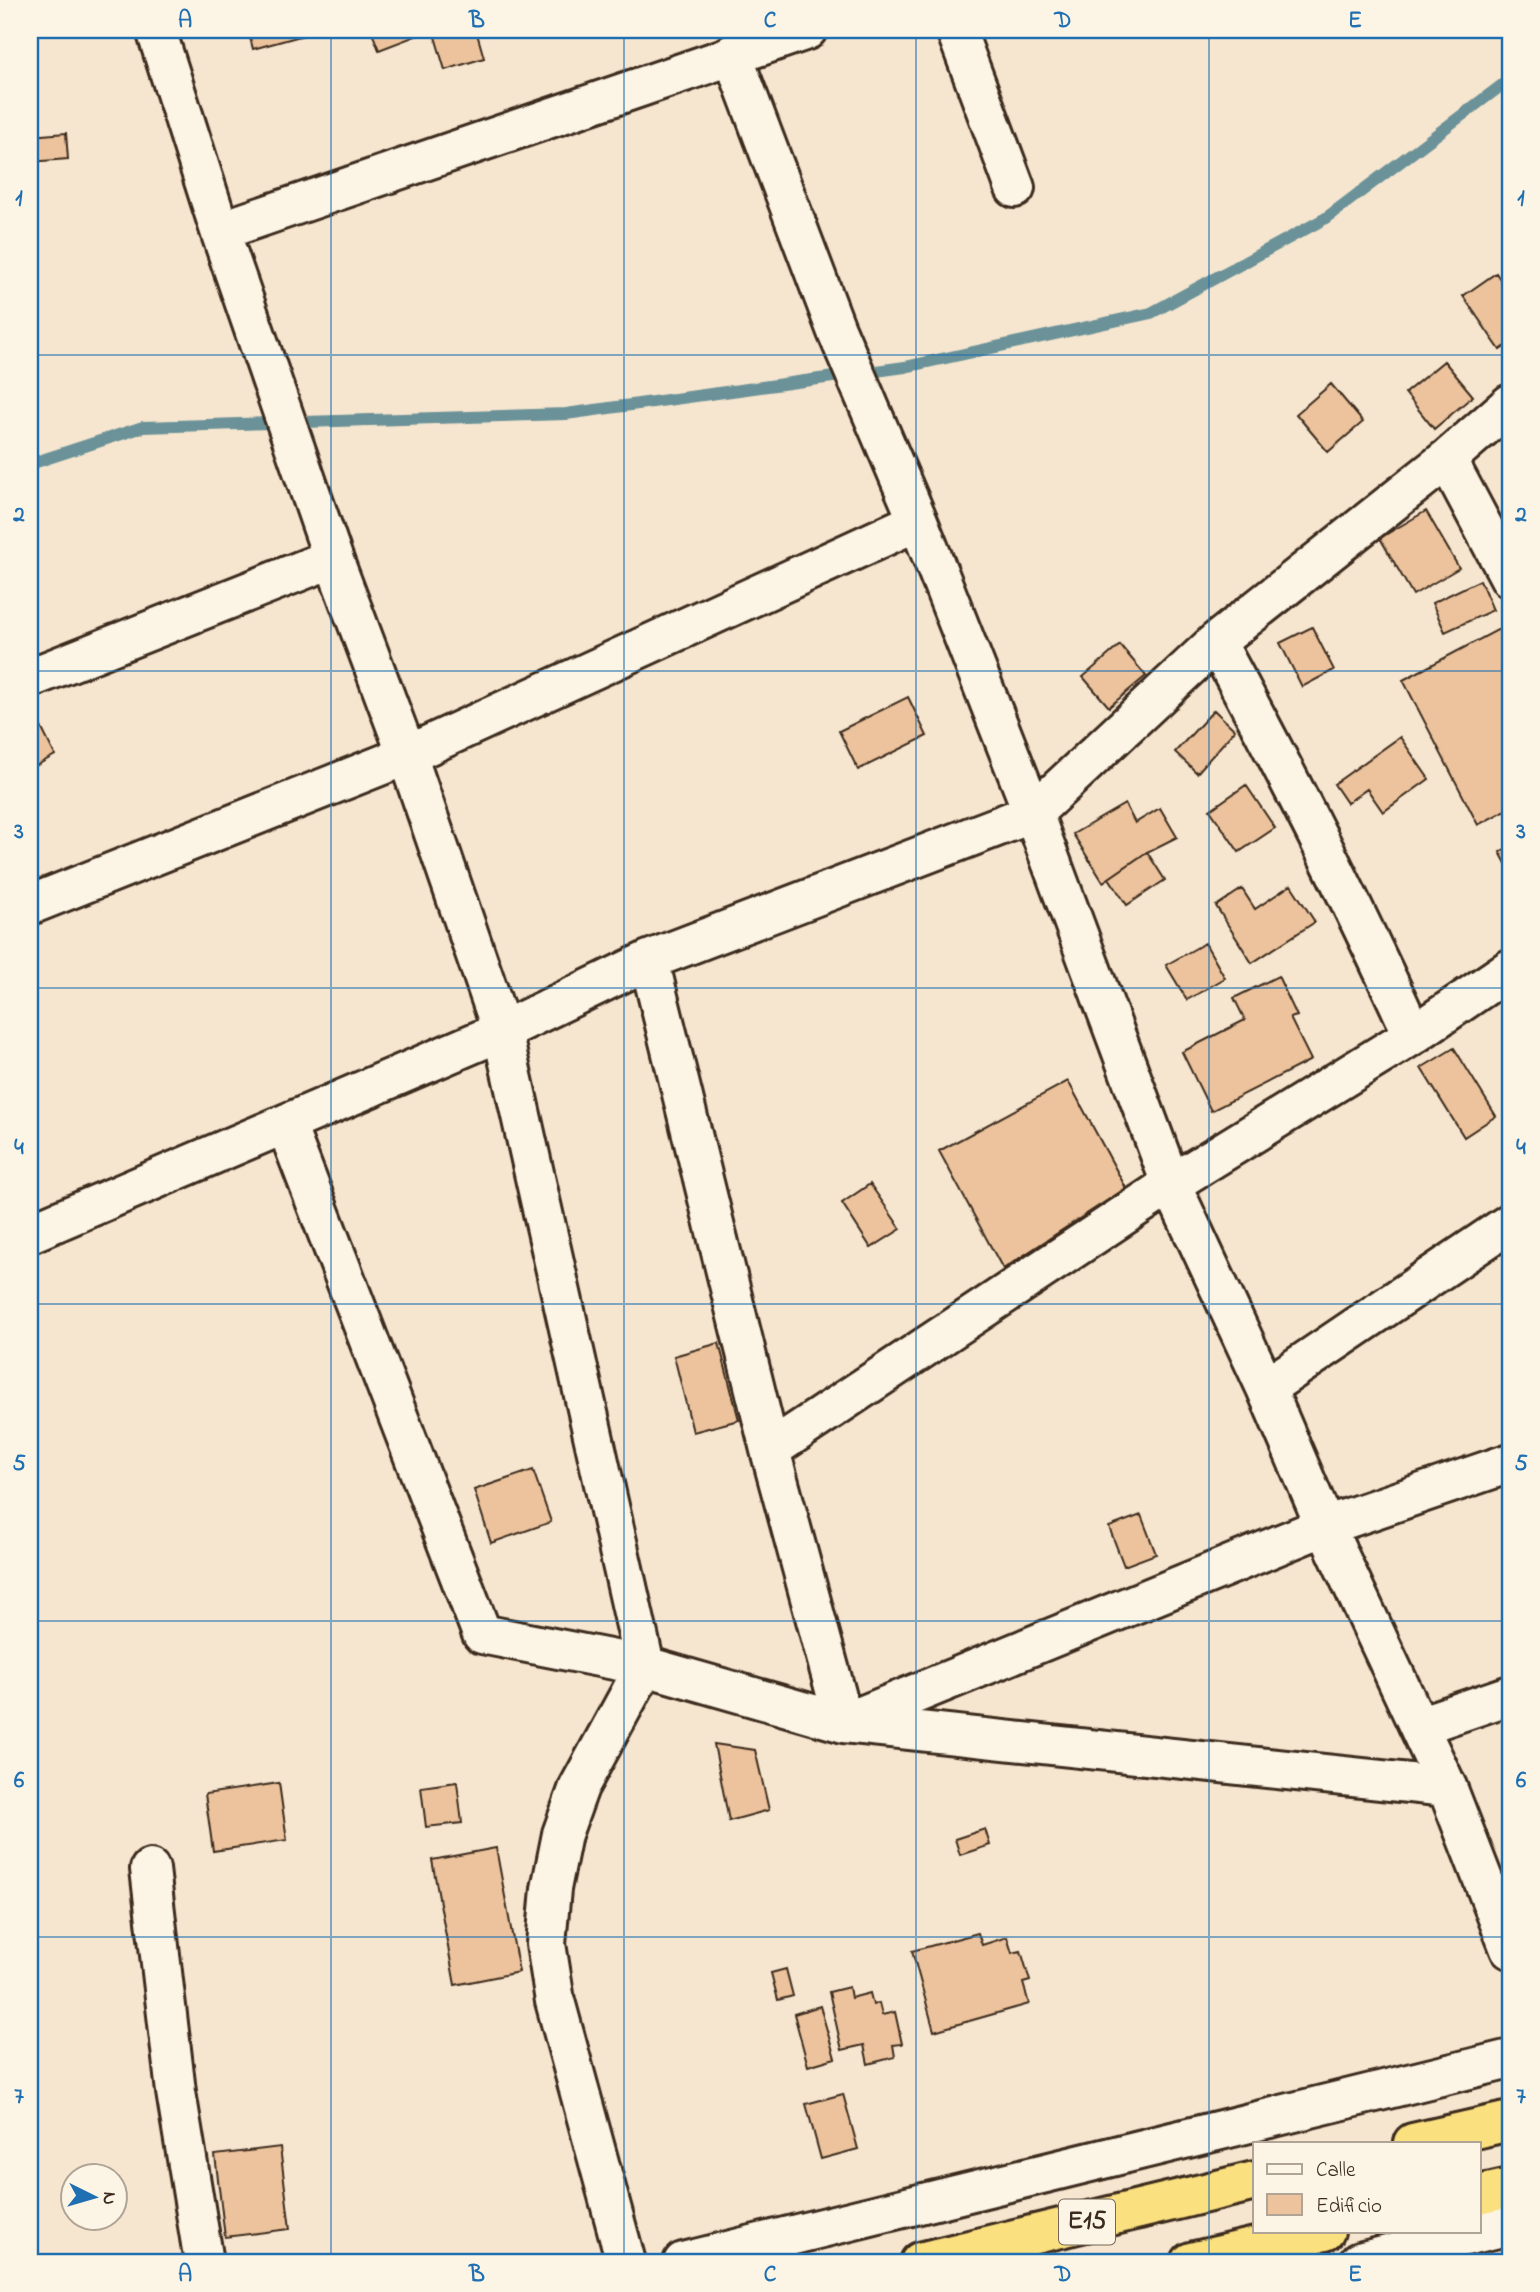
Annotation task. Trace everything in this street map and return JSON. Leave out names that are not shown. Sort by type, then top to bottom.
[{"type":"highway","points":[[1417,2142],[1510,2121]]},
{"type":"highway","name":"E15","points":[[920,2262],[1253,2181]]},
{"type":"highway","points":[[1480,2195],[1510,2188]]},
{"type":"highway","points":[[1191,2262],[1321,2232]]},
{"type":"street","points":[[156,30],[220,231],[333,558],[407,755],[502,1031],[645,1666],[579,1787],[562,1834],[551,1889],[546,1944],[555,2001],[626,2262]]},
{"type":"street","points":[[220,231],[807,30]]},
{"type":"street","points":[[957,30],[1015,188]]},
{"type":"street","points":[[732,54],[836,329],[918,521],[1033,813],[1171,1184],[1266,1388],[1325,1526],[1447,1787],[1510,1949]]},
{"type":"street","points":[[30,1233],[502,1031],[649,960],[1033,813],[1216,642],[1447,459],[1510,404]]},
{"type":"street","points":[[1447,459],[1510,578]]},
{"type":"street","points":[[30,905],[407,755],[918,521]]},
{"type":"street","points":[[30,678],[333,558]]},
{"type":"street","points":[[1216,642],[1282,763],[1356,909],[1413,1035]]},
{"type":"street","points":[[649,960],[770,1450],[844,1723]]},
{"type":"street","points":[[770,1450],[1171,1184],[1413,1035],[1510,969]]},
{"type":"street","points":[[286,1125],[482,1634],[645,1666],[844,1723],[1447,1787]]},
{"type":"street","points":[[1266,1388],[1510,1223]]},
{"type":"street","points":[[844,1723],[1325,1526],[1510,1462]]},
{"type":"street","points":[[1419,1726],[1510,1695]]},
{"type":"street","points":[[150,1869],[176,2092],[204,2262]]},
{"type":"street","points":[[683,2262],[1510,2059]]},
{"type":"street","points":[[1359,2262],[1510,2225]]},
{"type":"building","points":[[248,30],[303,30],[304,35],[253,49]]},
{"type":"building","points":[[371,30],[420,30],[421,34],[379,50]]},
{"type":"building","points":[[433,30],[476,30],[484,58],[445,70]]},
{"type":"building","points":[[66,133],[68,159],[30,162],[30,136]]},
{"type":"building","points":[[1496,273],[1510,294],[1510,343],[1500,350],[1463,296]]},
{"type":"building","points":[[1444,361],[1473,396],[1434,429],[1405,393]]},
{"type":"building","points":[[1331,384],[1363,422],[1328,452],[1296,414]]},
{"type":"building","points":[[1426,511],[1459,568],[1413,595],[1380,538]]},
{"type":"building","points":[[1480,580],[1493,610],[1445,632],[1432,603]]},
{"type":"building","points":[[1312,627],[1334,670],[1302,687],[1280,643]]},
{"type":"building","points":[[1499,629],[1510,651],[1510,808],[1478,825],[1403,680]]},
{"type":"building","points":[[1120,645],[1146,676],[1109,707],[1083,677]]},
{"type":"building","points":[[908,697],[927,736],[858,770],[839,731]]},
{"type":"building","points":[[30,705],[55,755],[30,769]]},
{"type":"building","points":[[1214,710],[1235,730],[1197,773],[1175,752]]},
{"type":"building","points":[[1400,737],[1429,779],[1383,812],[1367,789],[1347,803],[1334,784]]},
{"type":"building","points":[[1246,785],[1275,828],[1239,852],[1210,810]]},
{"type":"building","points":[[1125,804],[1135,823],[1160,808],[1177,837],[1147,852],[1103,882],[1073,834]]},
{"type":"building","points":[[1510,846],[1510,871],[1500,852]]},
{"type":"building","points":[[1147,852],[1165,880],[1127,905],[1109,878]]},
{"type":"building","points":[[1291,885],[1315,922],[1252,963],[1216,906],[1242,889],[1255,909]]},
{"type":"building","points":[[1205,943],[1225,978],[1187,1000],[1166,965]]},
{"type":"building","points":[[1278,976],[1297,1016],[1290,1018],[1311,1060],[1211,1111],[1182,1052],[1245,1020],[1234,998]]},
{"type":"building","points":[[1454,1048],[1496,1116],[1464,1137],[1421,1068]]},
{"type":"building","points":[[1068,1081],[1126,1188],[1003,1269],[939,1151]]},
{"type":"building","points":[[870,1184],[901,1229],[871,1248],[842,1203]]},
{"type":"building","points":[[719,1343],[739,1420],[693,1432],[674,1356]]},
{"type":"building","points":[[533,1470],[551,1522],[491,1543],[474,1490]]},
{"type":"building","points":[[1141,1515],[1156,1554],[1124,1566],[1109,1527]]},
{"type":"building","points":[[714,1744],[755,1750],[769,1810],[729,1821]]},
{"type":"building","points":[[457,1782],[462,1823],[426,1827],[421,1787]]},
{"type":"building","points":[[279,1783],[287,1840],[213,1851],[205,1794]]},
{"type":"building","points":[[985,1829],[990,1845],[960,1855],[955,1839]]},
{"type":"building","points":[[496,1848],[519,1972],[455,1985],[432,1860]]},
{"type":"building","points":[[978,1933],[982,1945],[1007,1937],[1012,1953],[1021,1951],[1030,1981],[1023,1983],[1029,2004],[934,2031],[912,1951]]},
{"type":"building","points":[[786,1969],[793,1996],[778,2000],[771,1973]]},
{"type":"building","points":[[849,1987],[851,1998],[870,1993],[873,2005],[879,2003],[882,2015],[895,2012],[902,2044],[893,2045],[895,2057],[868,2064],[864,2045],[842,2050],[829,1992]]},
{"type":"building","points":[[820,2006],[835,2058],[808,2066],[794,2014]]},
{"type":"building","points":[[843,2094],[858,2149],[821,2159],[806,2104]]},
{"type":"building","points":[[280,2147],[290,2229],[225,2237],[215,2155]]},
{"type":"waterway","points":[[30,464],[143,427],[566,414],[905,367],[1151,313],[1326,218],[1510,79]]}]
